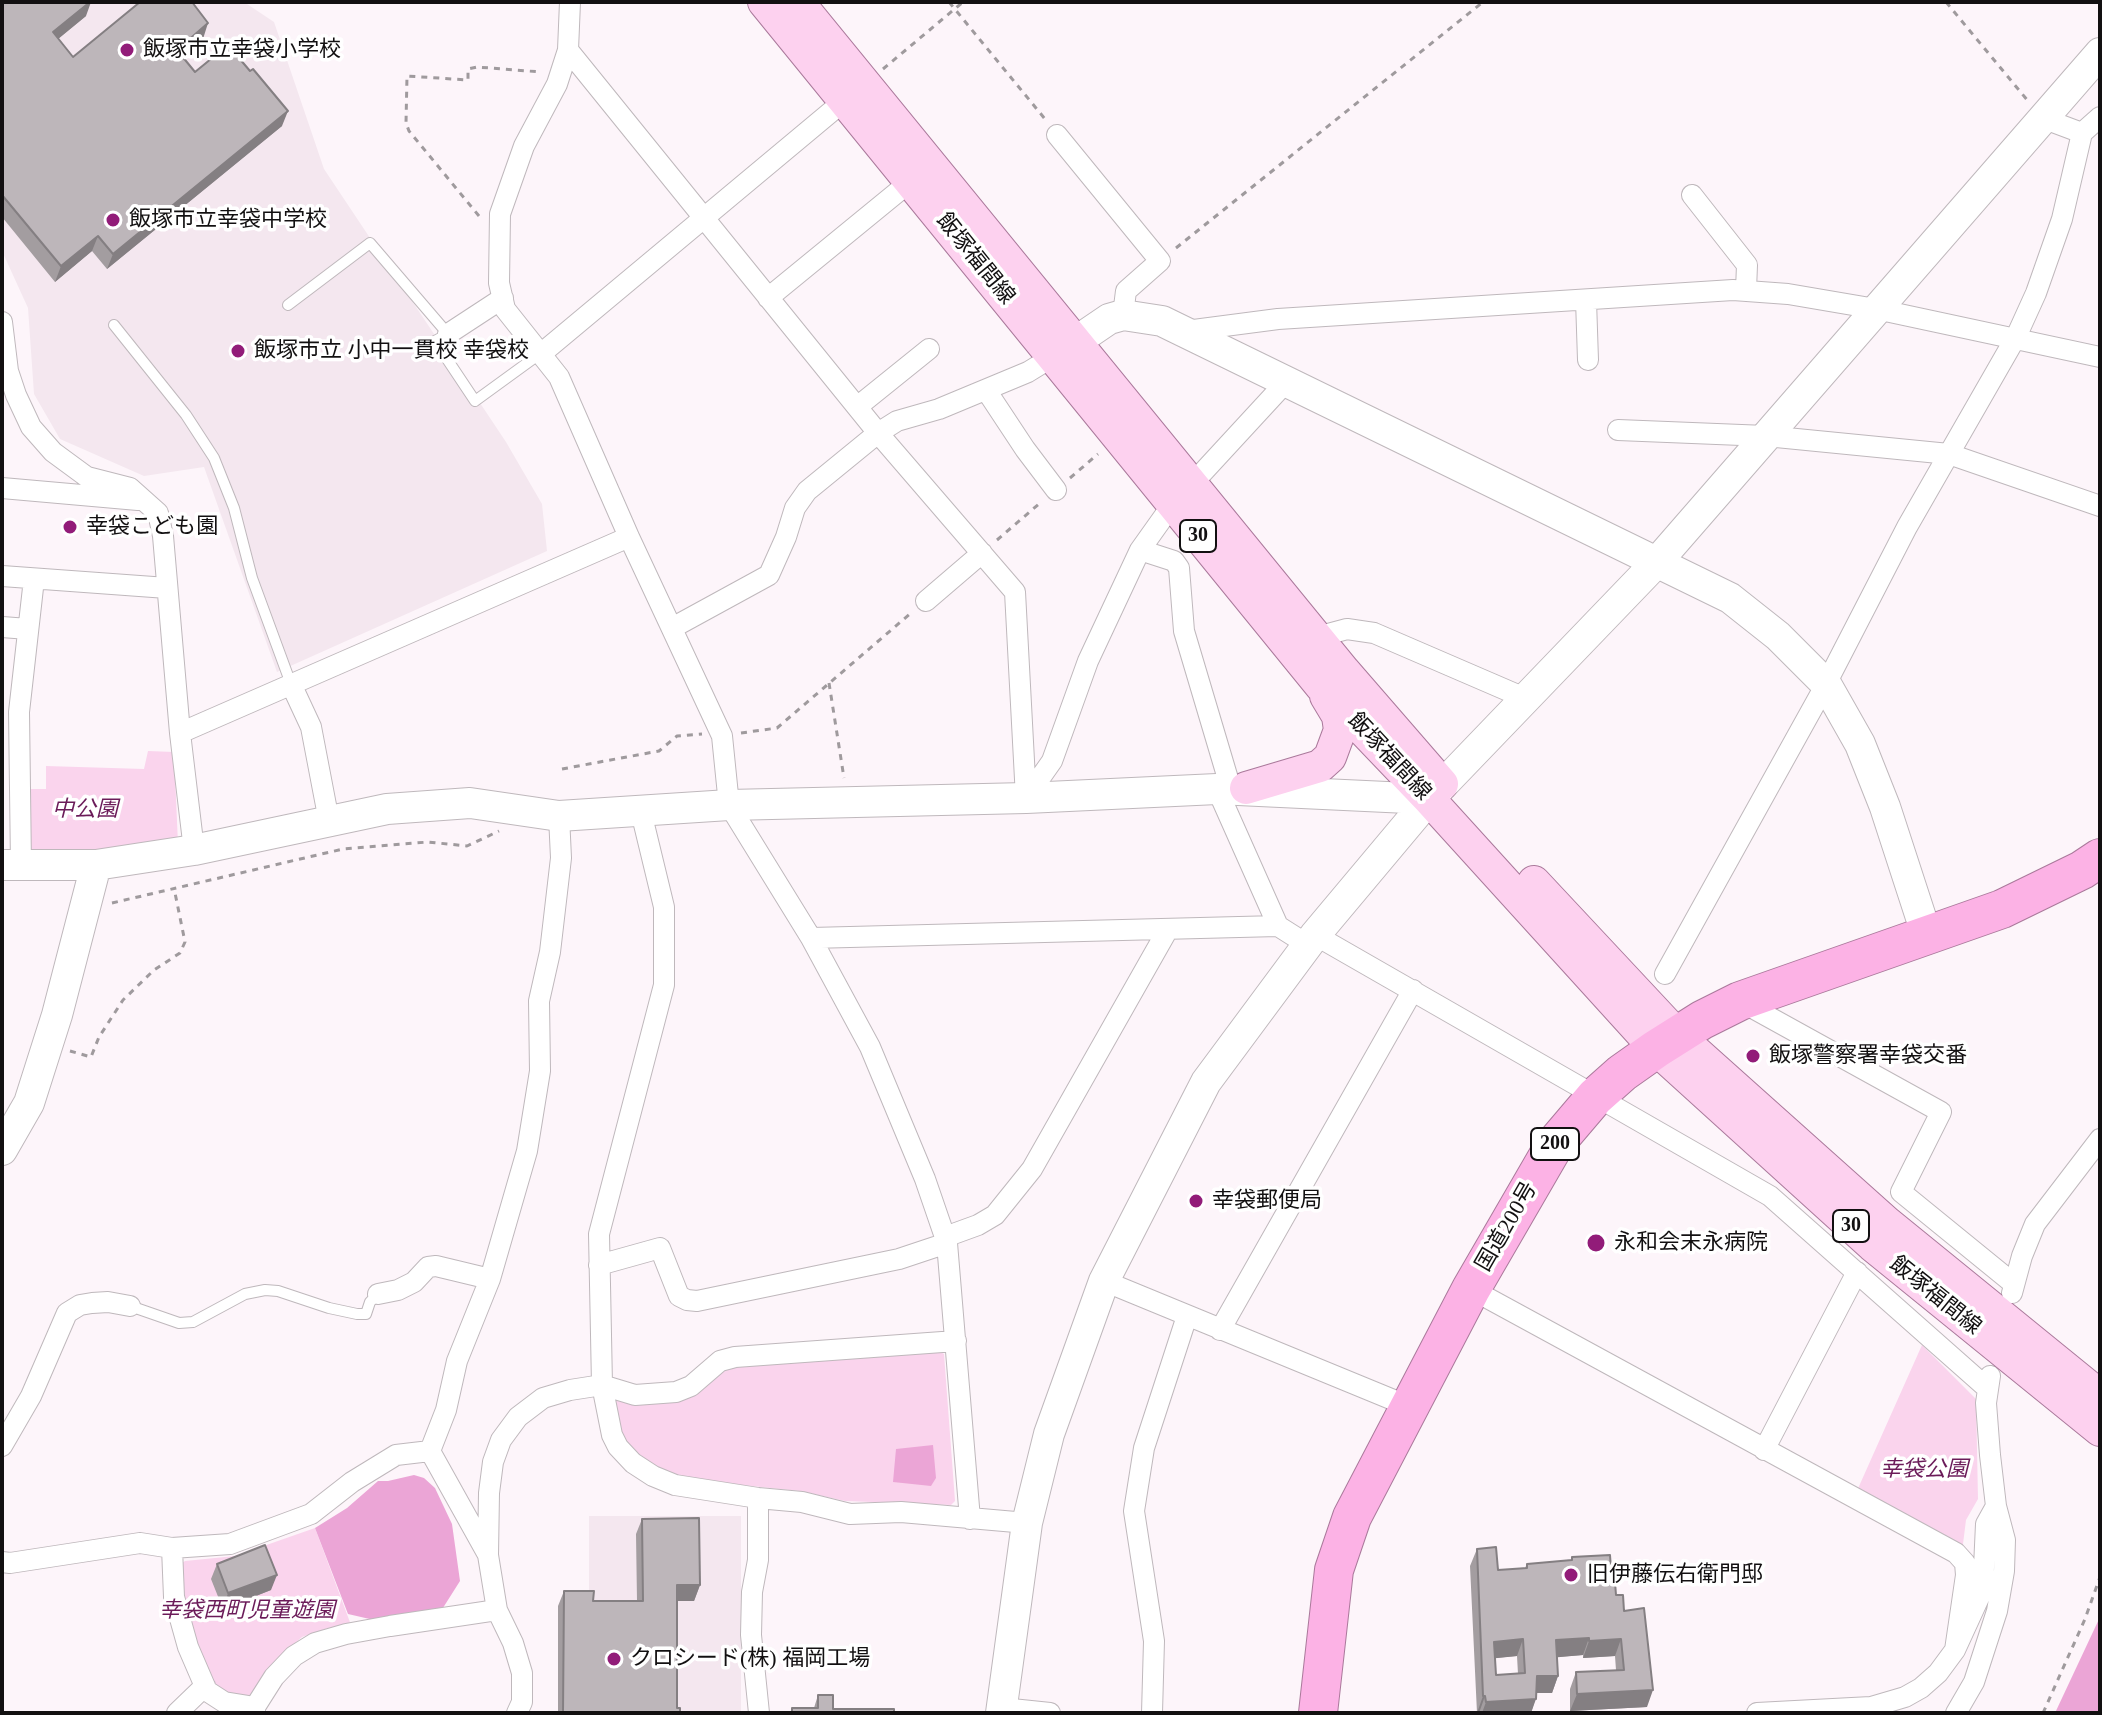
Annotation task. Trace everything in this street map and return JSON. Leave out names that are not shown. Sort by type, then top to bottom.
[{"type":"highway","name":"国道200号","points":[[1318,1713],[1334,1570],[1352,1517],[1471,1289],[1555,1144],[1595,1097],[1667,1043],[1740,1001],[2002,909],[2100,858]]},
{"type":"main road","name":"飯塚福間線","points":[[764,2],[854,92],[1065,348],[1182,494],[1321,686],[1436,792],[1667,1043],[1872,1245],[2057,1379],[2100,1430]]},
{"type":"main road","name":"飯塚福間線","points":[[798,2],[911,181],[1065,348]]},
{"type":"main road","name":"飯塚福間線","points":[[1182,494],[1317,637],[1436,792]]},
{"type":"main road","points":[[1231,788],[1320,766],[1330,757],[1340,730],[1338,716],[1321,686]]},
{"type":"main road","name":"飯塚福間線","points":[[2057,1379],[2100,1396]]},
{"type":"street","points":[[570,2],[568,50],[559,77],[524,146],[500,214],[499,283],[505,309],[559,377],[629,537],[722,736],[729,805],[811,938],[870,1047],[925,1179],[946,1240],[970,1519]]},
{"type":"street","points":[[568,50],[878,433],[1015,592],[1026,798]]},
{"type":"street","points":[[1050,1713],[1002,1711],[1027,1523],[1049,1434],[1104,1281],[1206,1082],[1312,940],[1436,792],[1656,563],[2100,53]]},
{"type":"street","points":[[542,353],[854,92]]},
{"type":"street","points":[[1665,974],[1826,684],[1907,527],[2016,337],[2036,293],[2062,219],[2082,133],[2100,117]]},
{"type":"street","points":[[2042,118],[2082,133]]},
{"type":"street","points":[[1057,135],[1160,261],[1126,291],[1123,315]]},
{"type":"street","points":[[768,298],[911,181]]},
{"type":"street","points":[[1692,195],[1747,265],[1746,290]]},
{"type":"street","points":[[1182,332],[1278,319],[1746,290],[1876,309],[2100,357]]},
{"type":"street","points":[[448,334],[503,298]]},
{"type":"street","points":[[1586,300],[1588,360]]},
{"type":"street","points":[[672,628],[769,575],[795,508],[807,491],[897,421],[939,409],[1028,372],[1109,319],[1123,315],[1162,321],[1730,598],[1778,636],[1826,684],[1860,744],[1927,936]]},
{"type":"street","points":[[2,322],[8,371],[31,427],[53,452],[87,477],[130,488],[158,513],[163,536],[180,733],[194,850]]},
{"type":"street","points":[[857,407],[929,349]]},
{"type":"street","points":[[1026,798],[1052,761],[1088,661],[1140,550],[1182,494],[1287,381]]},
{"type":"street","points":[[986,390],[1056,490]]},
{"type":"street","points":[[1618,430],[1766,436],[1949,454],[2100,506]]},
{"type":"street","points":[[2,488],[146,500]]},
{"type":"street","points":[[180,733],[629,537]]},
{"type":"street","points":[[1140,550],[1174,561],[1179,568],[1184,631],[1231,788],[1278,926]]},
{"type":"street","points":[[926,601],[982,553]]},
{"type":"street","points":[[2,576],[167,588]]},
{"type":"street","points":[[34,579],[28,629],[11,711],[12,866],[96,865],[194,850],[387,809],[470,803],[548,814],[1231,788],[1436,792]]},
{"type":"street","points":[[2,627],[28,629]]},
{"type":"street","points":[[1317,637],[1347,629],[1374,633],[1527,699]]},
{"type":"street","points":[[291,684],[311,727],[329,821]]},
{"type":"street","points":[[641,812],[664,907],[664,985],[599,1234],[602,1385],[612,1435],[618,1447],[633,1463],[675,1485],[802,1502],[850,1514],[901,1512],[1027,1523]]},
{"type":"street","points":[[430,1451],[446,1410],[457,1361],[490,1279],[527,1151],[540,1071],[539,1001],[550,952],[561,858],[548,814]]},
{"type":"street","points":[[2,1150],[29,1103],[48,1045],[96,865]]},
{"type":"street","points":[[811,938],[1278,926],[1413,990],[1770,1196],[1989,1381],[1989,1442],[1996,1506],[2005,1540],[2004,1571],[1997,1611],[1974,1682],[1956,1713]]},
{"type":"street","points":[[599,1265],[660,1248],[679,1296],[697,1301],[899,1259],[978,1225],[995,1215],[1032,1169],[1167,931]]},
{"type":"street","points":[[1220,1330],[1413,990]]},
{"type":"street","points":[[1740,1001],[1941,1112],[1901,1192],[2013,1288],[2035,1224],[2100,1139]]},
{"type":"street","points":[[378,1294],[398,1290],[414,1282],[428,1267],[436,1266],[490,1279]]},
{"type":"street","points":[[1764,1450],[1857,1272]]},
{"type":"street","points":[[1104,1281],[1408,1406]]},
{"type":"street","points":[[1471,1289],[1956,1553],[1965,1563],[1966,1575],[1955,1650]]},
{"type":"street","points":[[2,1446],[31,1396],[67,1313],[80,1305],[92,1303],[130,1306]]},
{"type":"street","points":[[1152,1713],[1154,1641],[1134,1511],[1144,1448],[1187,1316]]},
{"type":"street","points":[[517,1713],[522,1702],[522,1673],[513,1643],[497,1610],[488,1555],[493,1462],[501,1440],[518,1417],[543,1398],[570,1390],[602,1385],[635,1395],[676,1392],[691,1386],[720,1361],[735,1357],[956,1341]]},
{"type":"street","points":[[2,1562],[140,1543],[172,1548],[230,1544],[311,1514],[352,1482],[396,1455],[416,1450],[430,1451]]},
{"type":"street","points":[[430,1451],[488,1555]]},
{"type":"street","points":[[758,1498],[758,1560],[752,1592],[751,1635],[759,1713]]},
{"type":"street","points":[[1757,1713],[1871,1707],[1905,1697],[1921,1688],[1938,1673],[1955,1650],[1983,1589],[1986,1524],[1996,1506]]},
{"type":"street","points":[[172,1548],[174,1597],[188,1647],[207,1691],[224,1702],[255,1710],[274,1677],[294,1656],[315,1643],[390,1626],[497,1610]]},
{"type":"street","points":[[177,1713],[205,1686]]},
{"type":"lane","points":[[288,305],[370,243],[448,334],[435,341],[475,401],[542,353]]},
{"type":"lane","points":[[114,325],[186,415],[214,458],[234,508],[252,578],[291,684]]},
{"type":"lane","points":[[130,1306],[179,1323],[193,1322],[245,1294],[265,1290],[278,1291],[329,1308],[366,1314],[370,1302],[378,1294]]},
{"type":"path","points":[[949,2],[1057,135]]},
{"type":"path","points":[[854,92],[963,2]]},
{"type":"path","points":[[1160,261],[1483,2]]},
{"type":"path","points":[[1946,2],[2042,118]]},
{"type":"path","points":[[500,223],[484,222],[409,131],[406,123],[407,76],[468,80],[468,69],[477,67],[536,71],[559,77]]},
{"type":"path","points":[[562,769],[659,751],[677,736],[690,733],[722,736],[777,728],[926,601]]},
{"type":"path","points":[[829,683],[845,787],[843,801]]},
{"type":"path","points":[[85,907],[343,849],[428,842],[467,846],[548,814]]},
{"type":"path","points":[[48,1045],[91,1057],[99,1037],[123,1000],[154,970],[180,953],[185,942],[174,888]]},
{"type":"path","points":[[2043,1713],[2085,1619],[2100,1577]]},
{"type":"shaded area","name":"飯塚市立 小中一貫校 幸袋校","points":[[2,2],[244,2],[274,22],[324,169],[506,442],[542,504],[547,551],[277,672],[204,467],[144,476],[60,439],[34,394],[28,308],[2,251]]},
{"type":"shaded area","points":[[933,1445],[936,1478],[931,1486],[893,1482],[896,1449]]},
{"type":"shaded area","points":[[414,1475],[424,1478],[435,1488],[452,1524],[460,1581],[441,1611],[374,1620],[348,1614],[315,1528],[347,1508],[378,1481]]},
{"type":"shaded area","points":[[589,1516],[741,1516],[741,1713],[558,1713],[558,1606],[589,1606]]},
{"type":"shaded area","points":[[2100,1617],[2100,1713],[2055,1713]]},
{"type":"green space","name":"中公園","points":[[148,751],[174,752],[178,844],[137,851],[31,852],[27,843],[25,789],[46,789],[46,766],[144,769]]},
{"type":"green space","name":"幸袋公園","points":[[1922,1345],[1976,1399],[1978,1499],[1966,1520],[1962,1552],[1856,1493]]},
{"type":"green space","points":[[934,1348],[944,1354],[955,1501],[951,1505],[845,1501],[800,1491],[683,1479],[645,1462],[619,1433],[609,1393],[637,1401],[720,1366]]},
{"type":"green space","name":"幸袋西町児童遊園","points":[[315,1528],[351,1625],[328,1628],[302,1637],[286,1651],[255,1692],[233,1697],[216,1686],[203,1666],[183,1599],[178,1566],[185,1561],[235,1556]]},
{"type":"building","points":[[2,2],[90,2],[53,32],[73,57],[140,2],[192,2],[208,23],[177,50],[195,72],[228,45],[288,111],[113,254],[98,236],[61,266],[2,195]]},
{"type":"building","points":[[699,1518],[700,1585],[677,1585],[677,1708],[680,1708],[680,1713],[563,1713],[564,1591],[594,1591],[593,1601],[643,1601],[642,1519]]},
{"type":"building","points":[[265,1545],[277,1575],[228,1593],[217,1564]]},
{"type":"building","points":[[1496,1547],[1498,1570],[1527,1568],[1527,1564],[1572,1560],[1572,1557],[1610,1555],[1616,1595],[1623,1595],[1624,1611],[1644,1608],[1653,1690],[1577,1694],[1576,1672],[1624,1670],[1621,1639],[1556,1640],[1558,1676],[1537,1676],[1536,1699],[1486,1702],[1483,1696],[1477,1549]],"holes":[[[1523,1639],[1525,1673],[1496,1675],[1494,1642]]]},
{"type":"building","points":[[818,1695],[833,1695],[833,1709],[894,1709],[894,1713],[792,1713],[792,1708],[818,1708]]},
{"type":"place","name":"飯塚市立幸袋小学校","points":[[127,50]]},
{"type":"place","name":"飯塚市立幸袋中学校","points":[[113,220]]},
{"type":"place","name":"飯塚市立 小中一貫校 幸袋校","points":[[238,351]]},
{"type":"place","name":"幸袋こども園","points":[[70,527]]},
{"type":"place","name":"飯塚警察署幸袋交番","points":[[1753,1056]]},
{"type":"place","name":"幸袋郵便局","points":[[1196,1201]]},
{"type":"place","name":"永和会末永病院","points":[[1596,1243]]},
{"type":"place","name":"旧伊藤伝右衛門邸","points":[[1571,1575]]},
{"type":"place","name":"クロシード(株) 福岡工場","points":[[614,1659]]}]
